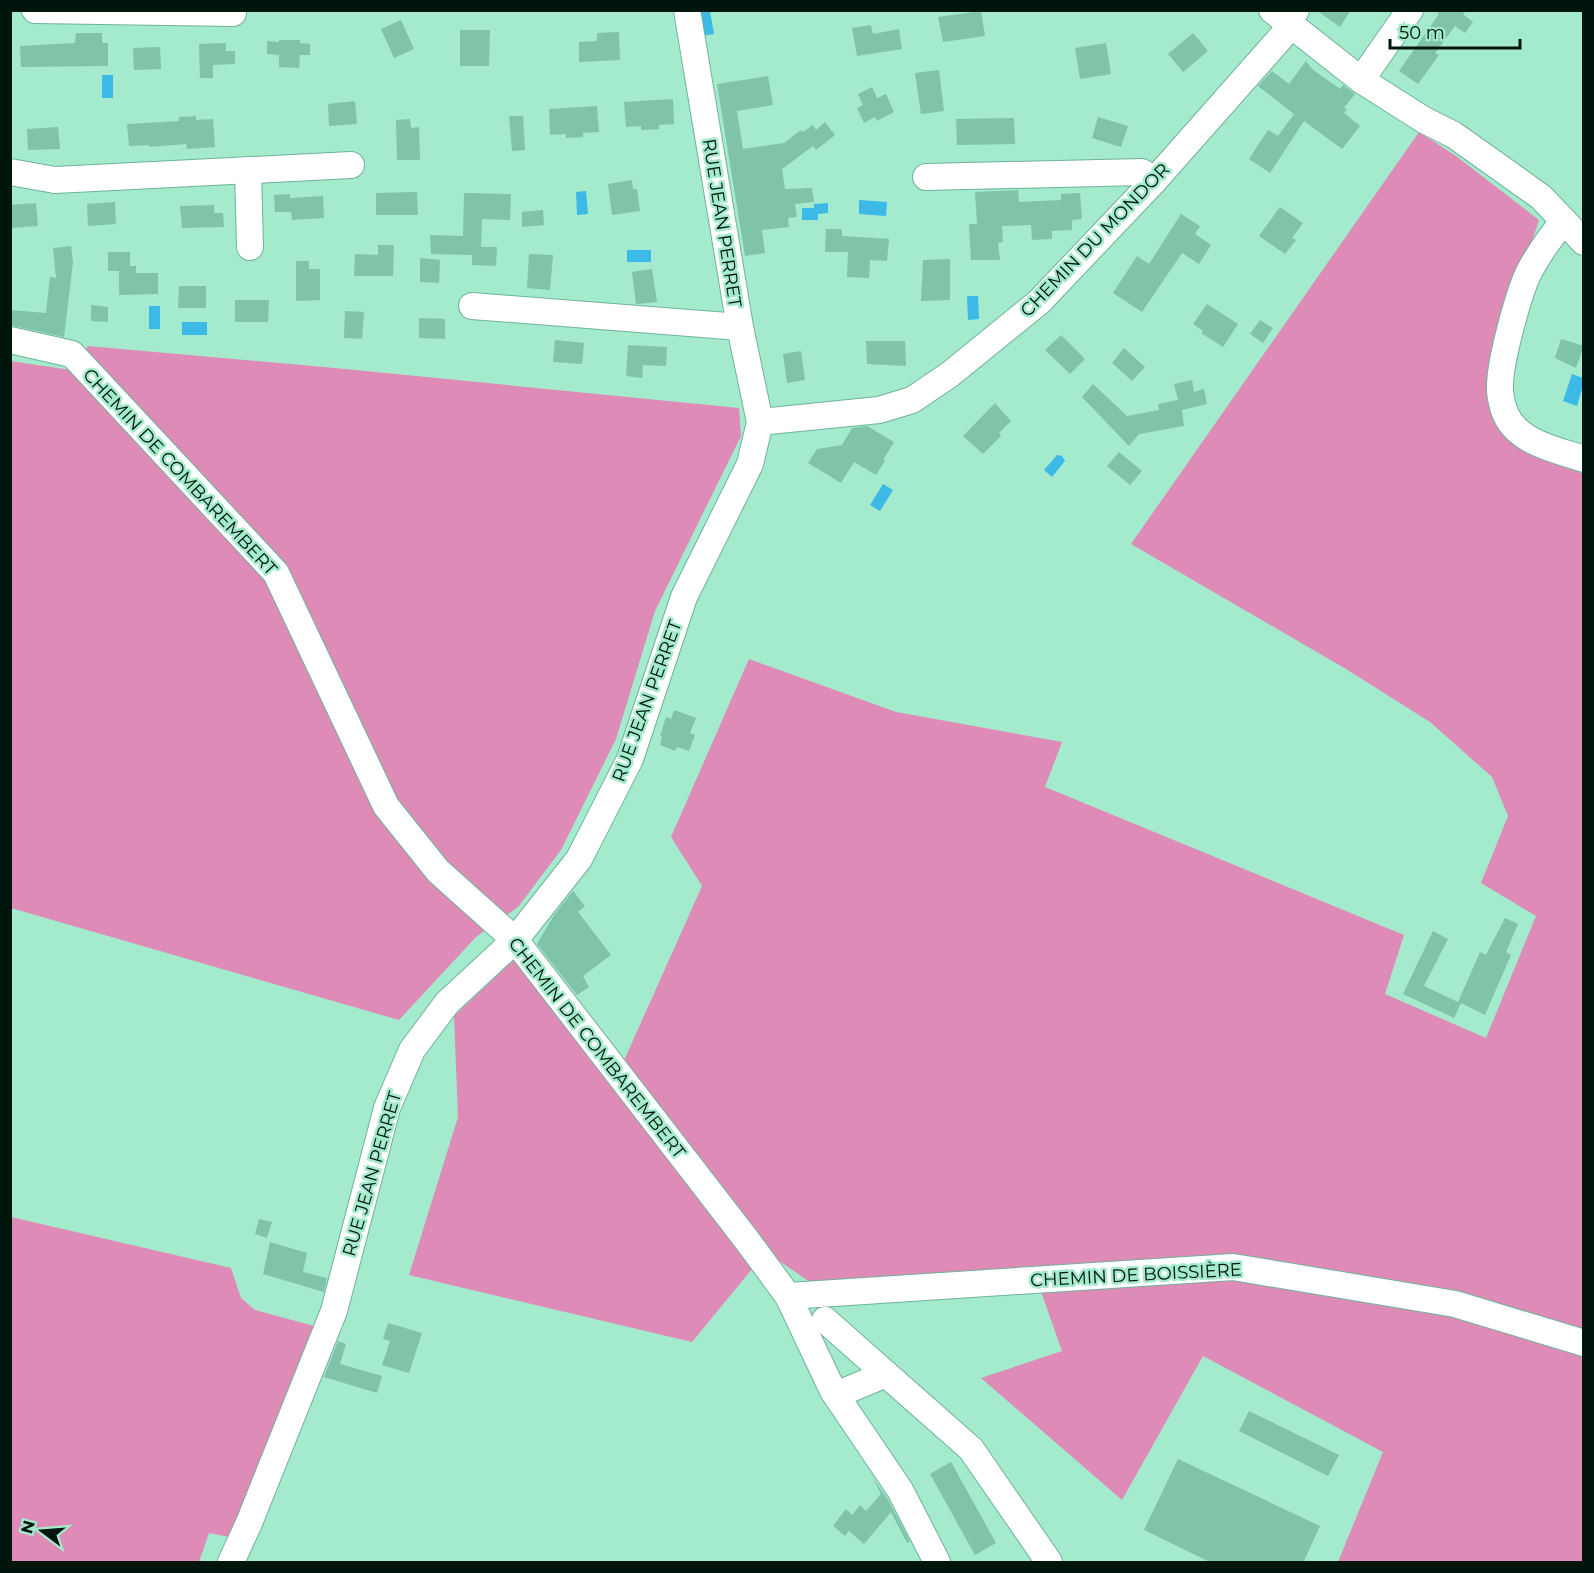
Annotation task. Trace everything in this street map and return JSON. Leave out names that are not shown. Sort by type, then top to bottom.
[{"type":"street","points":[[35,10],[233,13]]},
{"type":"street","name":"RUE JEAN PERRET","points":[[231,1563],[334,1311],[387,1108],[411,1050],[447,1003],[514,940],[579,860],[630,759],[684,597],[750,464],[760,422],[740,327],[687,10]]},
{"type":"street","points":[[1361,80],[1410,10]]},
{"type":"street","points":[[1285,15],[1361,80],[1463,142],[1541,197],[1584,242]]},
{"type":"street","name":"CHEMIN DU MONDOR","points":[[760,422],[879,410],[912,400],[950,375],[1039,302],[1154,182],[1284,34],[1285,15]]},
{"type":"street","points":[[10,172],[55,180],[351,165]]},
{"type":"street","points":[[248,170],[250,247]]},
{"type":"street","points":[[926,177],[1142,171],[1154,182]]},
{"type":"street","points":[[1564,221],[1550,237],[1529,272],[1504,358],[1500,389],[1506,415],[1520,433],[1544,446],[1584,459]]},
{"type":"street","points":[[472,306],[740,327]]},
{"type":"street","name":"CHEMIN DE COMBAREMBERT","points":[[10,340],[72,354],[276,573],[386,806],[438,871],[514,940],[788,1296],[836,1395],[900,1490],[938,1563]]},
{"type":"street","name":"CHEMIN DE BOISSIÈRE","points":[[788,1296],[1233,1267],[1455,1304],[1584,1343]]},
{"type":"street","points":[[825,1320],[971,1449],[1049,1563]]},
{"type":"street","points":[[836,1395],[886,1374]]},
{"type":"shaded area","points":[[1419,132],[1456,156],[1539,220],[1491,363],[1530,449],[1583,474],[1583,1562],[1338,1562],[1383,1452],[1203,1356],[1122,1500],[981,1378],[1062,1351],[1033,1269],[813,1284],[766,1252],[692,1342],[409,1275],[458,1117],[454,1016],[516,958],[614,1083],[702,886],[671,837],[749,659],[896,712],[1062,742],[1045,787],[1404,935],[1385,994],[1486,1038],[1536,916],[1481,883],[1508,816],[1492,777],[1430,722],[1346,669],[1131,544]]},
{"type":"shaded area","points":[[88,346],[739,408],[741,436],[655,611],[616,739],[561,850],[518,907],[476,937],[399,1020],[11,908],[10,361],[71,370]]},
{"type":"shaded area","points":[[11,1217],[231,1268],[241,1298],[255,1310],[314,1326],[230,1537],[209,1533],[199,1562],[11,1562]]},
{"type":"water","points":[[697,11],[710,11],[714,34],[701,36]]},
{"type":"water","points":[[102,75],[113,75],[113,98],[102,98]]},
{"type":"water","points":[[586,191],[588,214],[577,215],[576,192]]},
{"type":"water","points":[[859,200],[887,202],[886,216],[859,214]]},
{"type":"water","points":[[828,203],[828,213],[818,214],[818,220],[802,220],[802,208],[814,208],[814,204]]},
{"type":"water","points":[[627,250],[651,250],[651,262],[627,262]]},
{"type":"water","points":[[967,296],[978,296],[979,319],[968,320]]},
{"type":"water","points":[[149,306],[160,306],[160,329],[149,329]]},
{"type":"water","points":[[182,322],[207,322],[207,335],[182,335]]},
{"type":"water","points":[[1572,374],[1583,378],[1577,406],[1563,401]]},
{"type":"water","points":[[1057,455],[1062,456],[1065,461],[1052,477],[1044,470]]},
{"type":"water","points":[[883,484],[893,490],[880,511],[870,505]]},
{"type":"building","points":[[1316,10],[1351,10],[1340,27]]},
{"type":"building","points":[[1434,10],[1465,10],[1463,14],[1473,22],[1465,33],[1455,26],[1435,53],[1439,55],[1418,84],[1399,71],[1439,14]]},
{"type":"building","points":[[981,11],[985,36],[943,42],[938,17]]},
{"type":"building","points":[[401,20],[414,49],[394,58],[381,29]]},
{"type":"building","points":[[871,25],[873,34],[899,29],[902,49],[857,56],[852,28]]},
{"type":"building","points":[[460,30],[490,30],[489,66],[460,66]]},
{"type":"building","points":[[619,32],[620,60],[579,62],[579,42],[597,41],[597,33]]},
{"type":"building","points":[[76,33],[102,33],[102,43],[108,43],[108,66],[21,67],[20,46],[75,43]]},
{"type":"building","points":[[1193,33],[1208,51],[1183,72],[1168,54]]},
{"type":"building","points":[[279,40],[300,40],[300,43],[310,44],[310,55],[300,55],[299,68],[279,67],[279,55],[267,54],[267,41],[279,42]]},
{"type":"building","points":[[226,43],[226,51],[235,51],[235,64],[213,65],[213,78],[200,78],[199,44]]},
{"type":"building","points":[[1106,43],[1111,74],[1080,79],[1075,48]]},
{"type":"building","points":[[160,47],[161,69],[134,70],[133,48]]},
{"type":"building","points":[[1306,61],[1312,69],[1340,89],[1343,85],[1355,94],[1344,108],[1347,109],[1344,113],[1360,126],[1342,149],[1304,121],[1270,173],[1249,159],[1268,130],[1278,136],[1294,114],[1258,86],[1272,71],[1289,84]]},
{"type":"building","points":[[939,70],[944,111],[921,114],[915,73]]},
{"type":"building","points":[[768,76],[773,105],[737,111],[743,149],[784,143],[801,130],[803,132],[813,125],[816,130],[825,122],[835,135],[816,150],[813,146],[782,169],[785,189],[812,188],[814,202],[795,204],[797,217],[788,218],[789,227],[762,230],[765,253],[745,256],[717,84]]},
{"type":"building","points":[[872,87],[877,98],[886,94],[894,112],[877,121],[875,117],[864,123],[857,108],[863,105],[858,94]]},
{"type":"building","points":[[673,99],[674,124],[659,125],[659,129],[641,130],[641,126],[626,127],[624,102]]},
{"type":"building","points":[[355,101],[357,124],[329,126],[328,104]]},
{"type":"building","points":[[597,106],[599,132],[583,133],[583,137],[566,138],[566,134],[550,135],[549,109]]},
{"type":"building","points":[[196,116],[196,120],[213,119],[215,147],[187,149],[186,144],[129,146],[127,124],[179,121],[179,117]]},
{"type":"building","points":[[509,116],[523,116],[525,150],[512,151]]},
{"type":"building","points":[[1098,117],[1128,126],[1121,147],[1092,138]]},
{"type":"building","points":[[1014,118],[1015,144],[957,145],[956,119]]},
{"type":"building","points":[[410,119],[411,128],[419,127],[420,160],[397,160],[396,120]]},
{"type":"building","points":[[58,127],[60,149],[28,150],[27,129]]},
{"type":"building","points":[[632,180],[633,189],[637,189],[640,211],[612,215],[608,184]]},
{"type":"building","points":[[1018,190],[1019,202],[1061,200],[1061,194],[1080,193],[1082,219],[1072,220],[1072,230],[1052,231],[1052,239],[1032,240],[1031,225],[1002,226],[1003,242],[998,243],[1000,260],[971,260],[969,224],[977,224],[975,192]]},
{"type":"building","points":[[417,192],[418,215],[376,215],[376,193]]},
{"type":"building","points":[[464,193],[511,194],[510,220],[482,219],[481,247],[497,247],[496,266],[472,265],[472,255],[431,254],[430,235],[463,236]]},
{"type":"building","points":[[290,194],[290,198],[323,196],[324,218],[292,220],[291,212],[275,212],[274,195]]},
{"type":"building","points":[[115,202],[116,224],[88,226],[87,204]]},
{"type":"building","points":[[36,203],[38,226],[10,228],[10,205]]},
{"type":"building","points":[[214,205],[214,213],[223,213],[224,227],[182,228],[180,206]]},
{"type":"building","points":[[1280,207],[1303,223],[1292,238],[1296,240],[1285,254],[1259,236]]},
{"type":"building","points":[[543,210],[544,225],[522,227],[522,212]]},
{"type":"building","points":[[1181,214],[1200,226],[1195,234],[1211,245],[1199,264],[1182,253],[1142,312],[1113,293],[1137,256],[1149,264]]},
{"type":"building","points":[[826,229],[842,229],[842,236],[889,239],[887,261],[870,260],[869,278],[847,277],[848,252],[825,252]]},
{"type":"building","points":[[378,245],[394,245],[393,276],[354,276],[355,254],[378,255]]},
{"type":"building","points":[[71,246],[73,262],[64,337],[10,325],[10,310],[46,313],[50,277],[56,278],[53,248]]},
{"type":"building","points":[[108,252],[130,252],[130,266],[136,266],[136,273],[158,273],[158,294],[119,295],[119,271],[108,271]]},
{"type":"building","points":[[529,254],[553,255],[550,290],[527,288]]},
{"type":"building","points":[[420,258],[440,260],[439,283],[420,282]]},
{"type":"building","points":[[950,259],[950,300],[921,301],[923,260]]},
{"type":"building","points":[[296,261],[309,261],[309,269],[320,269],[320,300],[296,301]]},
{"type":"building","points":[[652,269],[657,302],[636,304],[632,272]]},
{"type":"building","points":[[179,286],[206,286],[206,308],[178,308]]},
{"type":"building","points":[[235,300],[269,300],[268,322],[235,322]]},
{"type":"building","points":[[1207,304],[1238,324],[1223,347],[1201,333],[1203,331],[1193,324]]},
{"type":"building","points":[[91,305],[108,307],[108,322],[91,321]]},
{"type":"building","points":[[345,311],[364,312],[362,339],[344,338]]},
{"type":"building","points":[[419,318],[445,319],[445,339],[419,338]]},
{"type":"building","points":[[1260,320],[1273,328],[1263,343],[1250,334]]},
{"type":"building","points":[[1061,335],[1085,359],[1070,374],[1045,350]]},
{"type":"building","points":[[1561,339],[1584,346],[1576,368],[1555,358]]},
{"type":"building","points":[[555,340],[584,343],[582,364],[553,362]]},
{"type":"building","points":[[866,341],[905,341],[906,366],[867,364]]},
{"type":"building","points":[[628,345],[667,347],[666,366],[643,365],[642,378],[626,376]]},
{"type":"building","points":[[1124,348],[1145,367],[1132,381],[1112,363]]},
{"type":"building","points":[[801,351],[805,380],[787,383],[783,354]]},
{"type":"building","points":[[1192,380],[1194,392],[1204,389],[1207,404],[1182,410],[1184,426],[1139,434],[1129,446],[1082,397],[1093,384],[1127,416],[1159,410],[1158,404],[1178,400],[1174,384]]},
{"type":"building","points":[[995,403],[1011,421],[999,433],[1001,436],[983,454],[963,436]]},
{"type":"building","points":[[867,426],[894,442],[876,475],[854,462],[841,483],[808,463],[817,449],[842,445],[852,428]]},
{"type":"building","points":[[1119,452],[1142,471],[1130,485],[1107,466]]},
{"type":"building","points":[[674,710],[696,718],[690,733],[695,735],[689,751],[677,747],[675,751],[660,745],[662,737],[660,736],[666,717],[671,719]]},
{"type":"building","points":[[573,891],[585,906],[578,912],[611,955],[583,976],[589,987],[577,995],[537,944],[554,915]]},
{"type":"building","points":[[1505,918],[1518,924],[1506,952],[1511,955],[1485,1015],[1461,1003],[1454,1018],[1403,994],[1433,931],[1448,939],[1424,986],[1458,1002],[1480,952],[1486,955]]},
{"type":"building","points":[[259,1219],[272,1222],[267,1238],[255,1234]]},
{"type":"building","points":[[270,1242],[307,1253],[303,1272],[327,1278],[324,1292],[263,1274]]},
{"type":"building","points":[[388,1323],[422,1333],[409,1373],[382,1365],[390,1341],[383,1339]]},
{"type":"building","points":[[338,1341],[346,1344],[340,1364],[382,1376],[377,1393],[324,1377]]},
{"type":"building","points":[[1249,1411],[1339,1455],[1328,1476],[1239,1431]]},
{"type":"building","points":[[1178,1459],[1320,1526],[1303,1563],[1212,1563],[1144,1530]]},
{"type":"building","points":[[951,1462],[996,1543],[975,1555],[930,1474]]},
{"type":"building","points":[[872,1477],[887,1498],[910,1541],[907,1543],[891,1512],[864,1544],[849,1531],[845,1536],[833,1526],[846,1509],[852,1515],[860,1505],[866,1511],[881,1494]]}]
